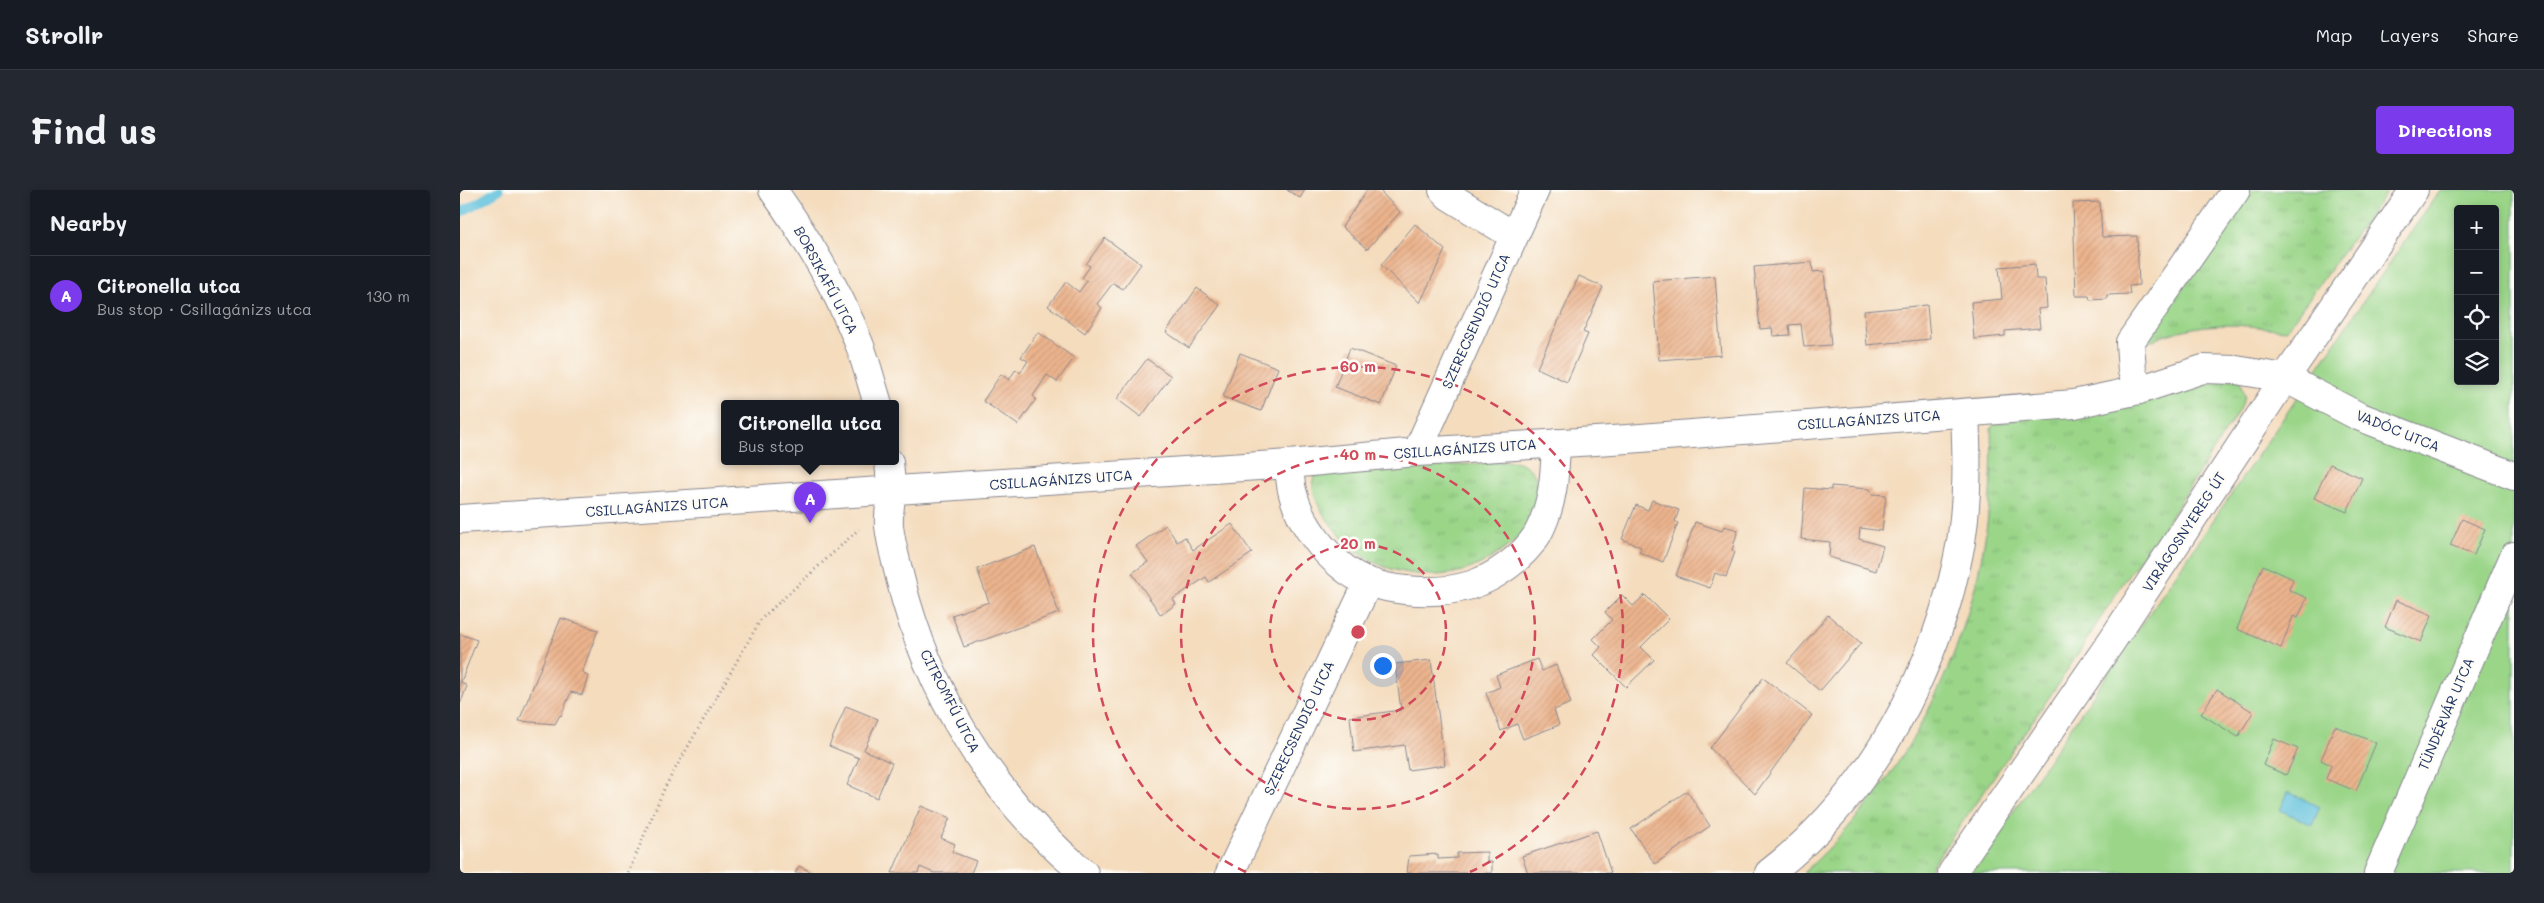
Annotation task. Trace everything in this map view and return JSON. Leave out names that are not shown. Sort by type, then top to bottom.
[{"type":"street","name":"BORSIKAFŰ UTCA","points":[[773,190],[795,221],[841,303],[860,346],[877,400]]},
{"type":"street","points":[[1442,190],[1514,236]]},
{"type":"street","name":"SZERECSENDIÓ UTCA","points":[[1417,452],[1535,190]]},
{"type":"street","points":[[2139,390],[2132,371],[2130,342],[2236,190]]},
{"type":"street","name":"VIRÁGOSNYEREG ÚT","points":[[1952,873],[2112,642],[2285,378],[2414,190]]},
{"type":"street","name":"CSILLAGÁNIZS UTCA","points":[[460,519],[891,492],[1288,464],[1417,452],[2074,404],[2139,390],[2203,369],[2236,370],[2285,378]]},
{"type":"street","name":"VADÓC UTCA","points":[[2285,378],[2358,416],[2514,476]]},
{"type":"street","points":[[1769,873],[1810,838],[1869,767],[1901,715],[1928,659],[1947,601],[1961,541],[1967,480],[1965,413]]},
{"type":"street","points":[[1288,464],[1293,495],[1307,526],[1326,551],[1345,569],[1368,583],[1406,590],[1432,590],[1471,585],[1498,572],[1519,555],[1540,528],[1550,505],[1555,475],[1556,443]]},
{"type":"street","points":[[889,465],[891,492]]},
{"type":"street","name":"CITROMFŰ UTCA","points":[[891,492],[889,525],[904,593],[928,662],[956,720],[978,757],[1017,809],[1084,873]]},
{"type":"street","name":"TÜNDÉRVÁR UTCA","points":[[2378,873],[2514,556]]},
{"type":"street","name":"SZERECSENDIÓ UTCA","points":[[1230,873],[1368,583]]},
{"type":"path","points":[[628,873],[665,787],[761,619],[862,527]]},
{"type":"green space","points":[[2238,190],[2388,190],[2286,330],[2229,325],[2196,327],[2141,345]]},
{"type":"green space","points":[[2440,190],[2514,190],[2514,873],[1971,873]]},
{"type":"green space","points":[[2186,378],[2240,380],[2245,396],[2241,407],[2166,524],[2125,580],[2059,683],[1927,873],[1803,873],[1847,829],[1886,780],[1919,728],[1946,672],[1968,613],[1982,553],[1990,491],[1991,429],[1993,425]]},
{"type":"green space","points":[[1514,461],[1524,464],[1536,477],[1539,495],[1530,523],[1518,537],[1493,557],[1474,567],[1449,574],[1424,575],[1407,573],[1382,566],[1365,557],[1344,540],[1333,527],[1319,507],[1313,484],[1314,476],[1319,475]]},
{"type":"water","points":[[2288,792],[2320,807],[2312,825],[2280,810]]},
{"type":"building","points":[[1287,190],[1305,190],[1300,198]]},
{"type":"building","points":[[1367,190],[1379,190],[1400,212],[1367,249],[1342,227]]},
{"type":"building","points":[[2100,202],[2102,237],[2137,236],[2139,285],[2129,286],[2130,294],[2107,295],[2107,299],[2090,300],[2089,296],[2076,296],[2073,203]]},
{"type":"building","points":[[1415,224],[1445,250],[1420,303],[1381,265]]},
{"type":"building","points":[[1105,238],[1141,264],[1123,289],[1113,283],[1097,304],[1102,308],[1085,333],[1048,306],[1066,282],[1079,292],[1087,281],[1082,278],[1090,266],[1086,264]]},
{"type":"building","points":[[1812,262],[1813,272],[1824,271],[1831,345],[1804,347],[1801,324],[1789,325],[1790,335],[1773,336],[1772,328],[1760,329],[1754,267]]},
{"type":"building","points":[[2035,264],[2036,279],[2045,279],[2047,308],[2038,309],[2040,328],[2005,331],[2005,336],[1974,339],[1971,302],[2002,299],[1999,267]]},
{"type":"building","points":[[1579,276],[1603,287],[1583,332],[1588,334],[1567,382],[1537,368]]},
{"type":"building","points":[[1715,276],[1721,355],[1659,360],[1653,281]]},
{"type":"building","points":[[1197,288],[1220,305],[1189,348],[1166,332]]},
{"type":"building","points":[[1927,305],[1930,339],[1867,345],[1864,311]]},
{"type":"building","points":[[1038,332],[1074,358],[1057,382],[1047,375],[1033,396],[1036,399],[1018,425],[983,401],[1001,374],[1009,380],[1016,369],[1020,373],[1028,361],[1021,357]]},
{"type":"building","points":[[1350,348],[1396,366],[1381,405],[1335,387]]},
{"type":"building","points":[[1240,353],[1278,368],[1261,411],[1223,397]]},
{"type":"building","points":[[1147,359],[1171,376],[1141,417],[1117,399]]},
{"type":"building","points":[[2330,464],[2362,478],[2347,512],[2314,498]]},
{"type":"building","points":[[1831,486],[1870,489],[1872,494],[1886,495],[1882,531],[1860,528],[1859,539],[1883,546],[1876,571],[1829,557],[1830,542],[1801,539],[1805,488],[1831,490]]},
{"type":"building","points":[[1652,500],[1679,510],[1675,521],[1678,523],[1663,562],[1639,552],[1641,547],[1622,539],[1636,505],[1648,510]]},
{"type":"building","points":[[2462,519],[2485,529],[2474,555],[2450,546]]},
{"type":"building","points":[[1695,522],[1722,531],[1724,526],[1738,530],[1732,550],[1735,552],[1726,577],[1715,573],[1710,588],[1676,576]]},
{"type":"building","points":[[1232,524],[1252,553],[1209,582],[1206,577],[1173,599],[1176,604],[1161,615],[1132,573],[1148,562],[1136,546],[1166,525],[1177,542],[1185,537],[1193,550]]},
{"type":"building","points":[[1035,547],[1059,613],[964,647],[952,615],[989,602],[977,569]]},
{"type":"building","points":[[2263,565],[2293,579],[2289,590],[2307,598],[2298,618],[2293,616],[2281,648],[2237,629]]},
{"type":"building","points":[[1622,595],[1633,606],[1645,595],[1669,619],[1641,647],[1654,660],[1626,687],[1594,655],[1601,647],[1593,639],[1612,620],[1605,612]]},
{"type":"building","points":[[2396,600],[2432,615],[2421,642],[2385,627]]},
{"type":"building","points":[[1828,615],[1861,643],[1820,691],[1787,663]]},
{"type":"building","points":[[561,618],[598,630],[582,672],[588,676],[582,695],[571,692],[561,716],[555,724],[519,721]]},
{"type":"building","points":[[460,634],[477,640],[461,682],[467,686],[460,704]]},
{"type":"building","points":[[1537,659],[1542,671],[1556,665],[1571,703],[1554,710],[1559,725],[1523,739],[1517,724],[1501,731],[1486,693],[1500,687],[1496,675]]},
{"type":"building","points":[[1431,660],[1445,765],[1408,770],[1404,745],[1354,752],[1350,717],[1401,710],[1395,664]]},
{"type":"building","points":[[1763,678],[1812,715],[1755,794],[1710,748]]},
{"type":"building","points":[[2217,689],[2253,712],[2238,737],[2201,714]]},
{"type":"building","points":[[846,706],[878,719],[864,750],[892,763],[877,798],[847,785],[859,758],[829,746]]},
{"type":"building","points":[[2335,726],[2376,743],[2356,791],[2326,779],[2331,765],[2321,760]]},
{"type":"building","points":[[2274,739],[2298,749],[2286,775],[2263,765]]},
{"type":"building","points":[[1687,791],[1710,826],[1655,864],[1631,829]]},
{"type":"building","points":[[921,806],[950,818],[941,838],[955,844],[952,852],[976,861],[971,873],[934,873],[920,867],[918,873],[892,873]]},
{"type":"building","points":[[1597,831],[1611,873],[1528,873],[1522,856]]},
{"type":"building","points":[[1487,852],[1487,862],[1492,862],[1492,873],[1407,873],[1409,856],[1438,854],[1438,859],[1457,858],[1457,853]]},
{"type":"building","points":[[799,866],[814,873],[795,873]]},
{"type":"waterway","points":[[460,213],[499,190]]},
{"type":"place","name":"Citronella utca","points":[[810,523]]}]
